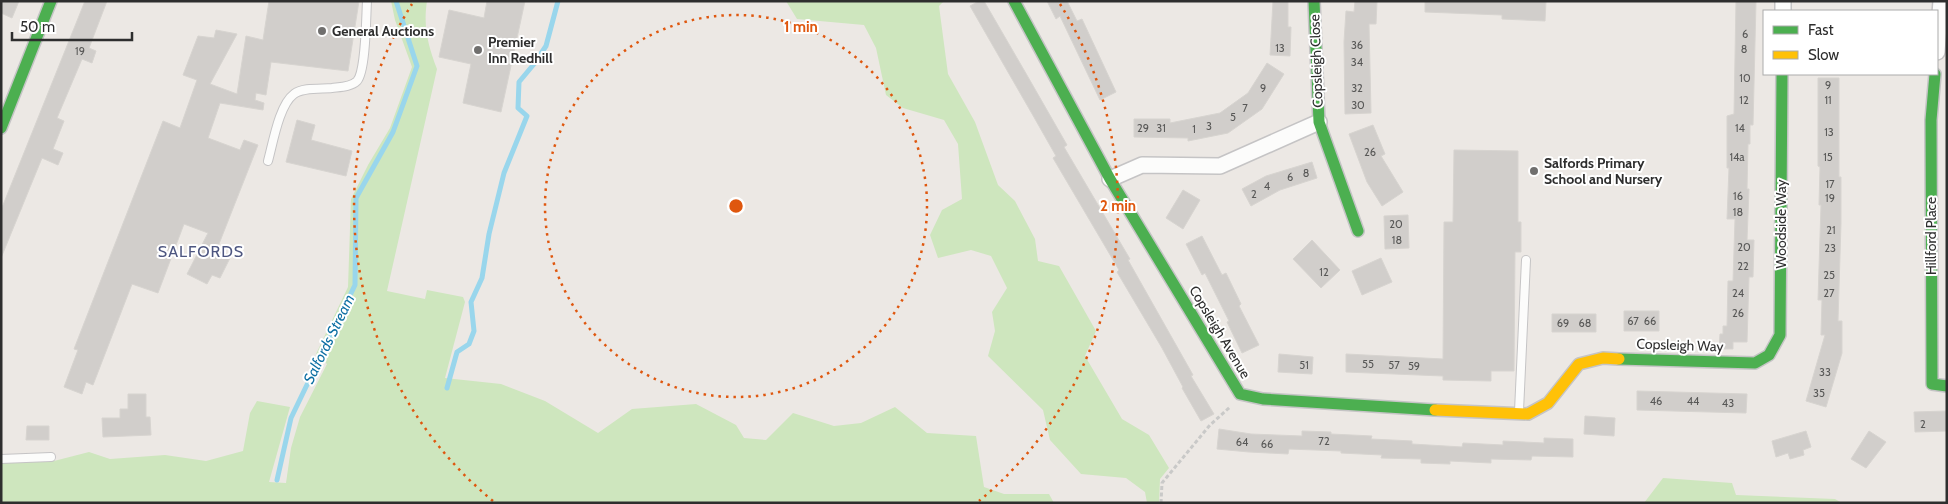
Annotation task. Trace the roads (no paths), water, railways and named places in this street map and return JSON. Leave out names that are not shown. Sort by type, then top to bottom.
[{"type":"street","points":[[1,128],[51,1]]},
{"type":"street","name":"Copsleigh Avenue","points":[[1014,1],[1110,180],[1240,394],[1263,399],[1528,414],[1548,404],[1579,364],[1603,358]]},
{"type":"street","name":"Copsleigh Close","points":[[1314,1],[1319,122],[1358,231]]},
{"type":"street","points":[[1938,39],[1941,1]]},
{"type":"street","name":"Woodside Way","points":[[1755,363],[1769,355],[1780,335],[1782,75]]},
{"type":"street","name":"Hillford Place","points":[[1935,75],[1931,120],[1932,384],[1947,386]]},
{"type":"street","name":"Copsleigh Close","points":[[1110,180],[1142,165],[1220,166],[1319,122]]},
{"type":"street","name":"Copsleigh Way","points":[[1603,358],[1755,363]]},
{"type":"lane","points":[[268,161],[281,116],[288,101],[295,93],[305,90],[347,86],[357,81],[363,62],[368,1]]},
{"type":"lane","points":[[1519,413],[1526,260]]},
{"type":"lane","points":[[1,458],[51,457]]},
{"type":"waterway","name":"Salfords Stream","points":[[277,480],[291,418],[355,285],[356,198],[393,132],[417,66],[396,1]]},
{"type":"waterway","points":[[447,388],[457,352],[469,344],[474,331],[471,302],[482,278],[489,234],[504,173],[527,116],[518,108],[519,82],[546,46],[558,1]]},
{"type":"place","name":"General Auctions","points":[[322,31]]},
{"type":"place","name":"Premier Inn Redhill","points":[[478,50]]},
{"type":"place","name":"Salfords Primary School and Nursery","points":[[1534,171]]},
{"type":"district","name":"SALFORDS","points":[[201,251]]}]
